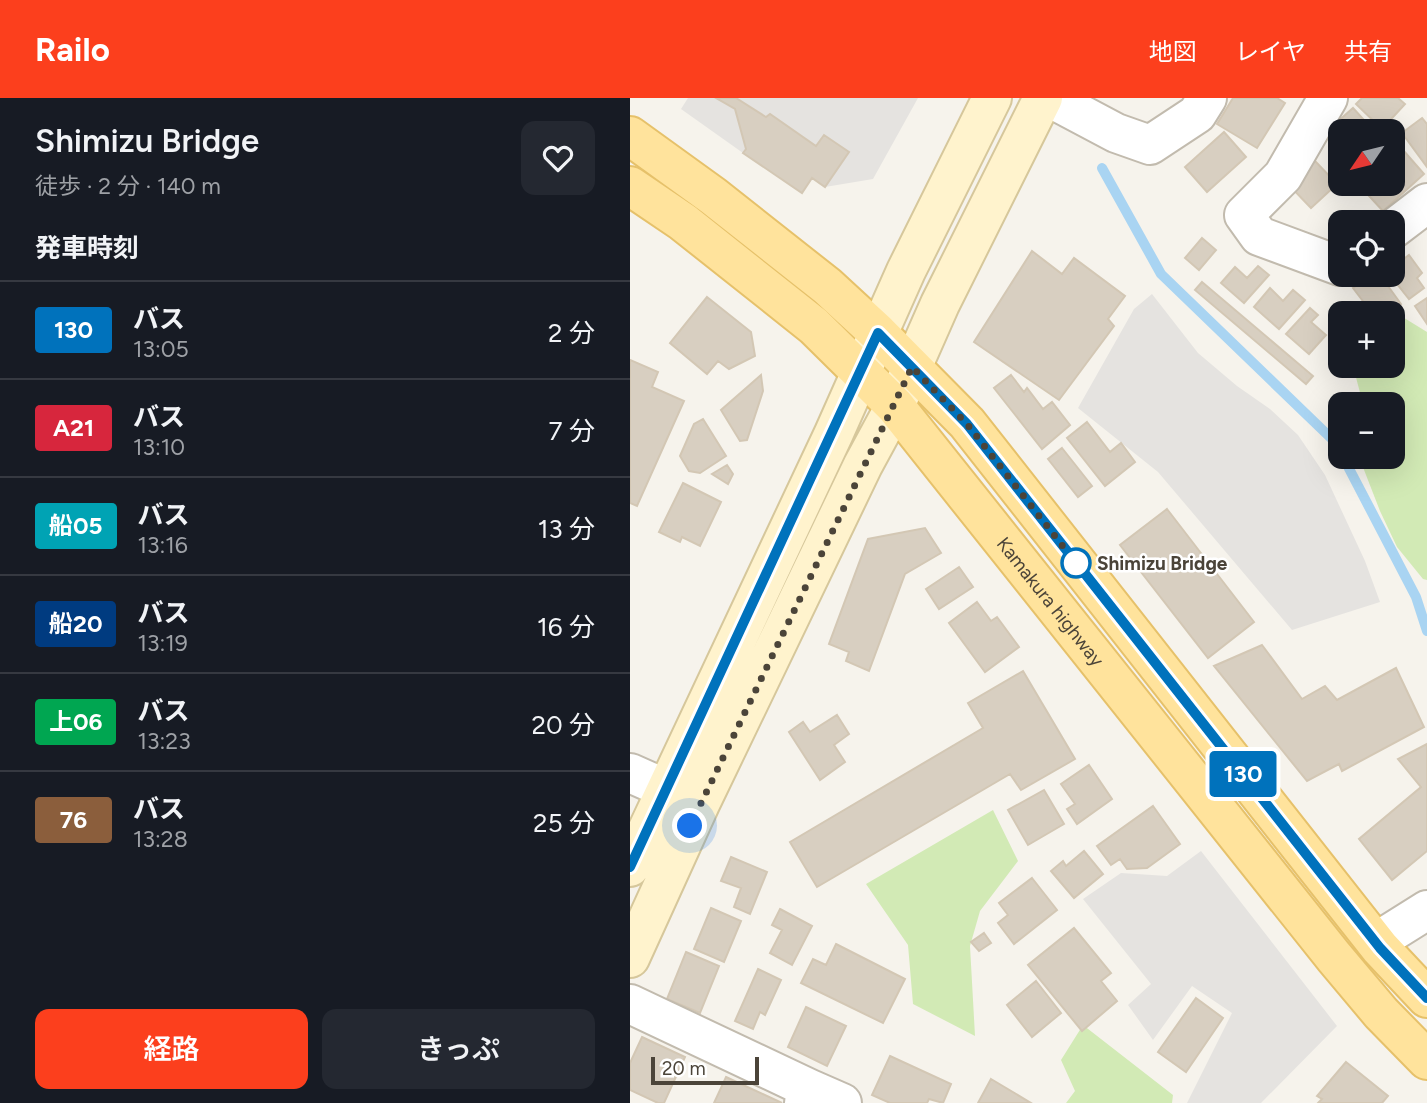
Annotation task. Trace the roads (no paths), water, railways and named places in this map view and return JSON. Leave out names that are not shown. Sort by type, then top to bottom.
[{"type":"main road","points":[[630,136],[713,196],[817,278],[878,333],[967,424],[1376,942],[1427,998]]},
{"type":"main road","name":"Kamakura highway","points":[[630,186],[683,222],[814,326],[895,406],[1334,957],[1381,1013],[1427,1060]]},
{"type":"street","points":[[630,867],[906,271],[992,98]]},
{"type":"street","points":[[630,958],[700,804],[863,465],[895,406],[940,304],[1043,98]]},
{"type":"street","points":[[1050,98],[1116,133],[1150,145],[1197,114],[1207,98]]},
{"type":"street","points":[[1328,98],[1283,176],[1244,215],[1259,236],[1328,262]]},
{"type":"street","points":[[1405,220],[1427,203]]},
{"type":"street","points":[[630,773],[700,804]]},
{"type":"street","points":[[1376,942],[1427,910]]},
{"type":"street","points":[[630,1004],[819,1098]]},
{"type":"waterway","points":[[1102,168],[1161,274],[1328,435]]},
{"type":"waterway","points":[[1349,469],[1416,597],[1427,631]]},
{"type":"place","name":"Shimizu Bridge","points":[[1076,563]]}]
